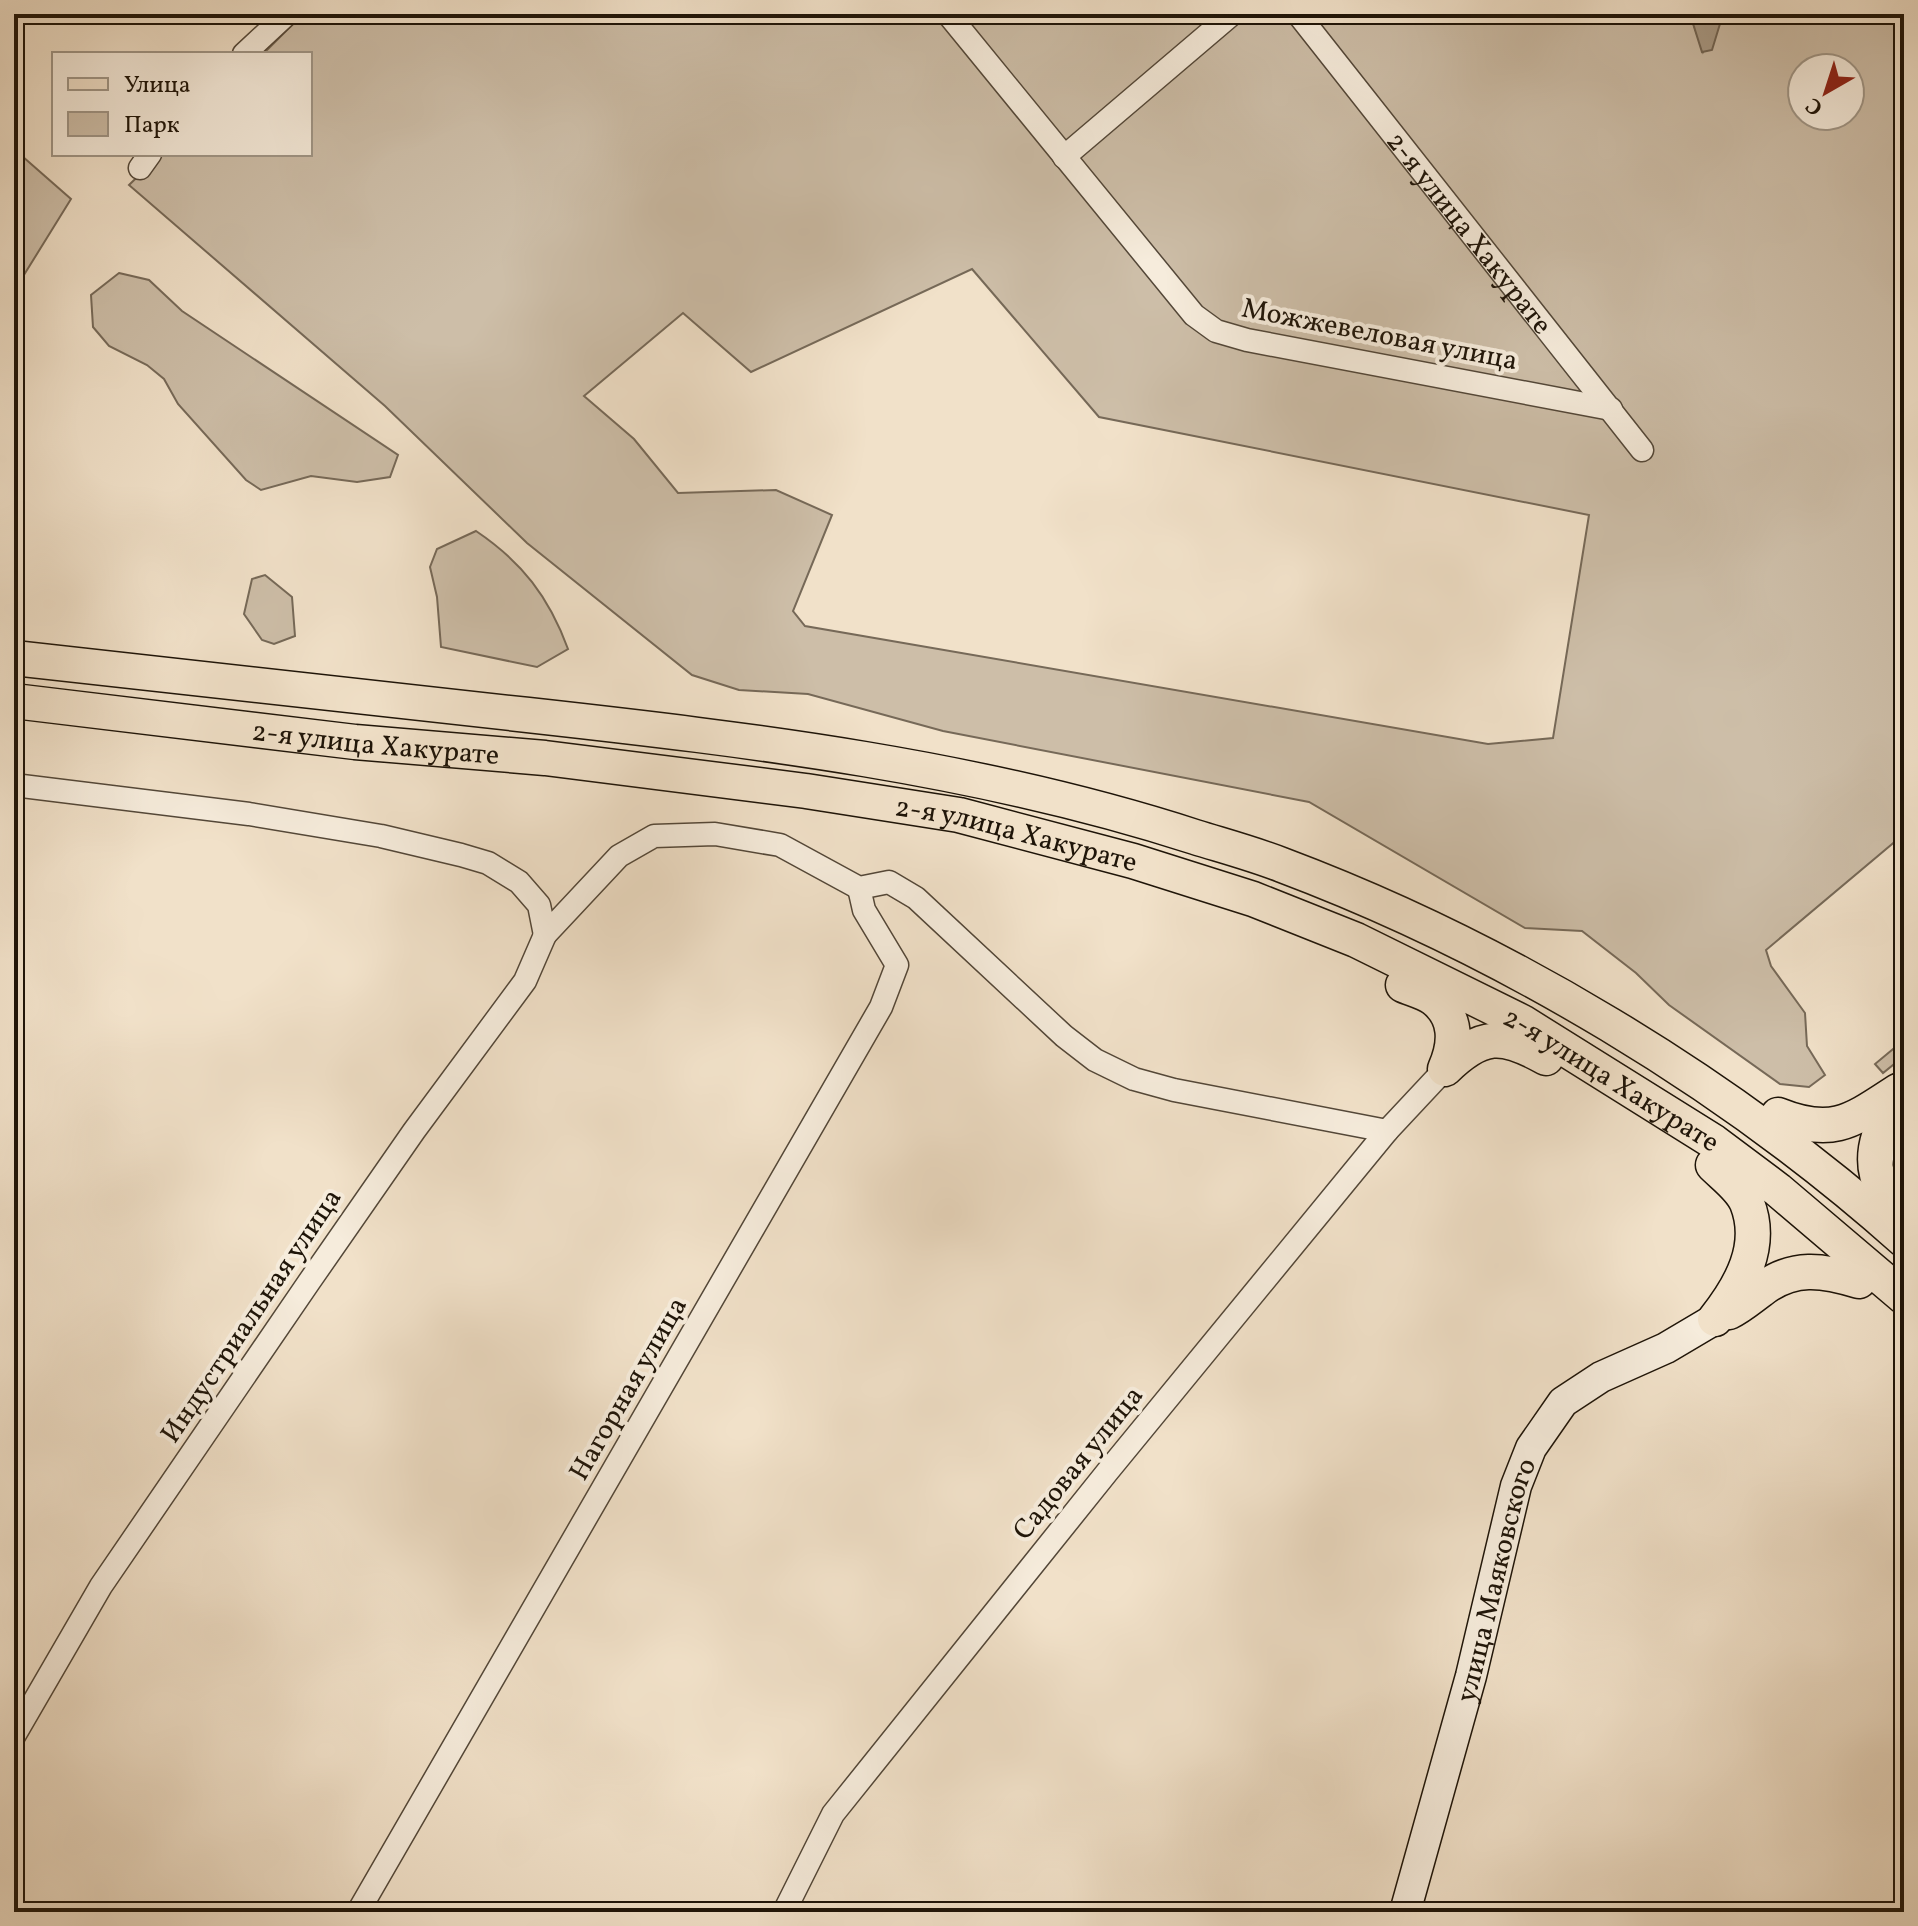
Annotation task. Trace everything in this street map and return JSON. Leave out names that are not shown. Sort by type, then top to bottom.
[{"type":"main road","name":"2-я улица Хакурате","points":[[14,658],[643,728],[868,759],[1011,786],[1109,811],[1279,863],[1410,917],[1756,1107],[1904,1240]]},
{"type":"main road","name":"2-я улица Хакурате","points":[[14,701],[355,742],[545,758],[884,803],[959,815],[1133,861],[1253,899],[1356,940],[1522,1022],[1710,1155],[1778,1190],[1904,1297]]},
{"type":"main road","points":[[884,803],[1036,847],[1260,923],[1433,999],[1522,1044],[1710,1155],[1904,1319]]},
{"type":"main road","points":[[1433,999],[1448,1017],[1455,1038],[1445,1069]]},
{"type":"main road","points":[[1445,1069],[1471,1047],[1489,1040],[1504,1039],[1522,1044]]},
{"type":"main road","points":[[1756,1107],[1803,1125],[1828,1127],[1858,1116],[1904,1087]]},
{"type":"main road","points":[[1904,1087],[1885,1118],[1876,1150],[1883,1190],[1904,1216]]},
{"type":"main road","points":[[1756,1107],[1904,1216]]},
{"type":"main road","points":[[1706,1326],[1735,1294],[1747,1270],[1753,1232],[1747,1201],[1710,1155]]},
{"type":"main road","points":[[1706,1326],[1784,1276],[1805,1270],[1825,1271],[1859,1281]]},
{"type":"main road","name":"улица Маяковского","points":[[1405,1912],[1471,1676],[1516,1486],[1531,1448],[1563,1402],[1601,1377],[1706,1326]]},
{"type":"street","points":[[246,52],[287,14]]},
{"type":"street","name":"Можжевеловая улица","points":[[948,14],[1194,315],[1216,331],[1247,340],[1611,409]]},
{"type":"street","points":[[1064,157],[1232,14]]},
{"type":"street","name":"2-я улица Хакурате","points":[[1298,14],[1642,450]]},
{"type":"street","points":[[14,713],[221,730],[231,727]]},
{"type":"street","points":[[15,788],[249,814],[381,836],[461,855],[488,863],[519,882],[539,905],[545,935]]},
{"type":"street","name":"Индустриальная улица","points":[[14,1736],[101,1586],[353,1219],[525,981],[545,935],[619,856],[654,836],[715,834],[780,845],[859,888]]},
{"type":"street","points":[[859,888],[889,882],[916,898],[1064,1036],[1095,1060],[1134,1079],[1174,1090],[1387,1131]]},
{"type":"street","name":"Нагорная улица","points":[[358,1912],[881,1007],[897,965],[864,910],[859,888]]},
{"type":"street","name":"Садовая улица","points":[[784,1912],[833,1814],[1108,1471],[1387,1131],[1445,1069]]},
{"type":"street","points":[[1904,1138],[1904,1164]]},
{"type":"green space","points":[[303,14],[1690,14],[1703,52],[1723,14],[1904,14],[1904,834],[1766,950],[1771,966],[1805,1013],[1807,1046],[1825,1075],[1809,1087],[1780,1084],[1669,1005],[1636,973],[1582,931],[1525,928],[1309,802],[943,731],[808,694],[739,690],[692,675],[527,543],[385,406],[129,185],[159,156],[312,156],[312,52],[265,52]],"holes":[[[972,269],[1099,417],[1589,515],[1553,738],[1488,744],[805,626],[793,611],[832,515],[776,490],[678,493],[634,439],[584,396],[683,313],[751,372]]]},
{"type":"green space","points":[[14,149],[71,199],[14,291]]},
{"type":"green space","points":[[119,273],[149,280],[182,311],[398,455],[390,477],[357,482],[311,476],[261,490],[246,480],[178,404],[164,379],[147,365],[109,346],[93,327],[91,295]]},
{"type":"green space","points":[[476,531],[507,555],[532,582],[552,613],[568,649],[537,667],[441,647],[437,597],[430,567],[437,549]]},
{"type":"green space","points":[[265,575],[292,597],[295,636],[274,644],[262,640],[244,614],[252,579]]},
{"type":"green space","points":[[1904,1040],[1904,1056],[1883,1073],[1875,1064]]},
{"type":"shaded area","points":[[1690,14],[1723,14],[1712,50],[1702,52]]}]
